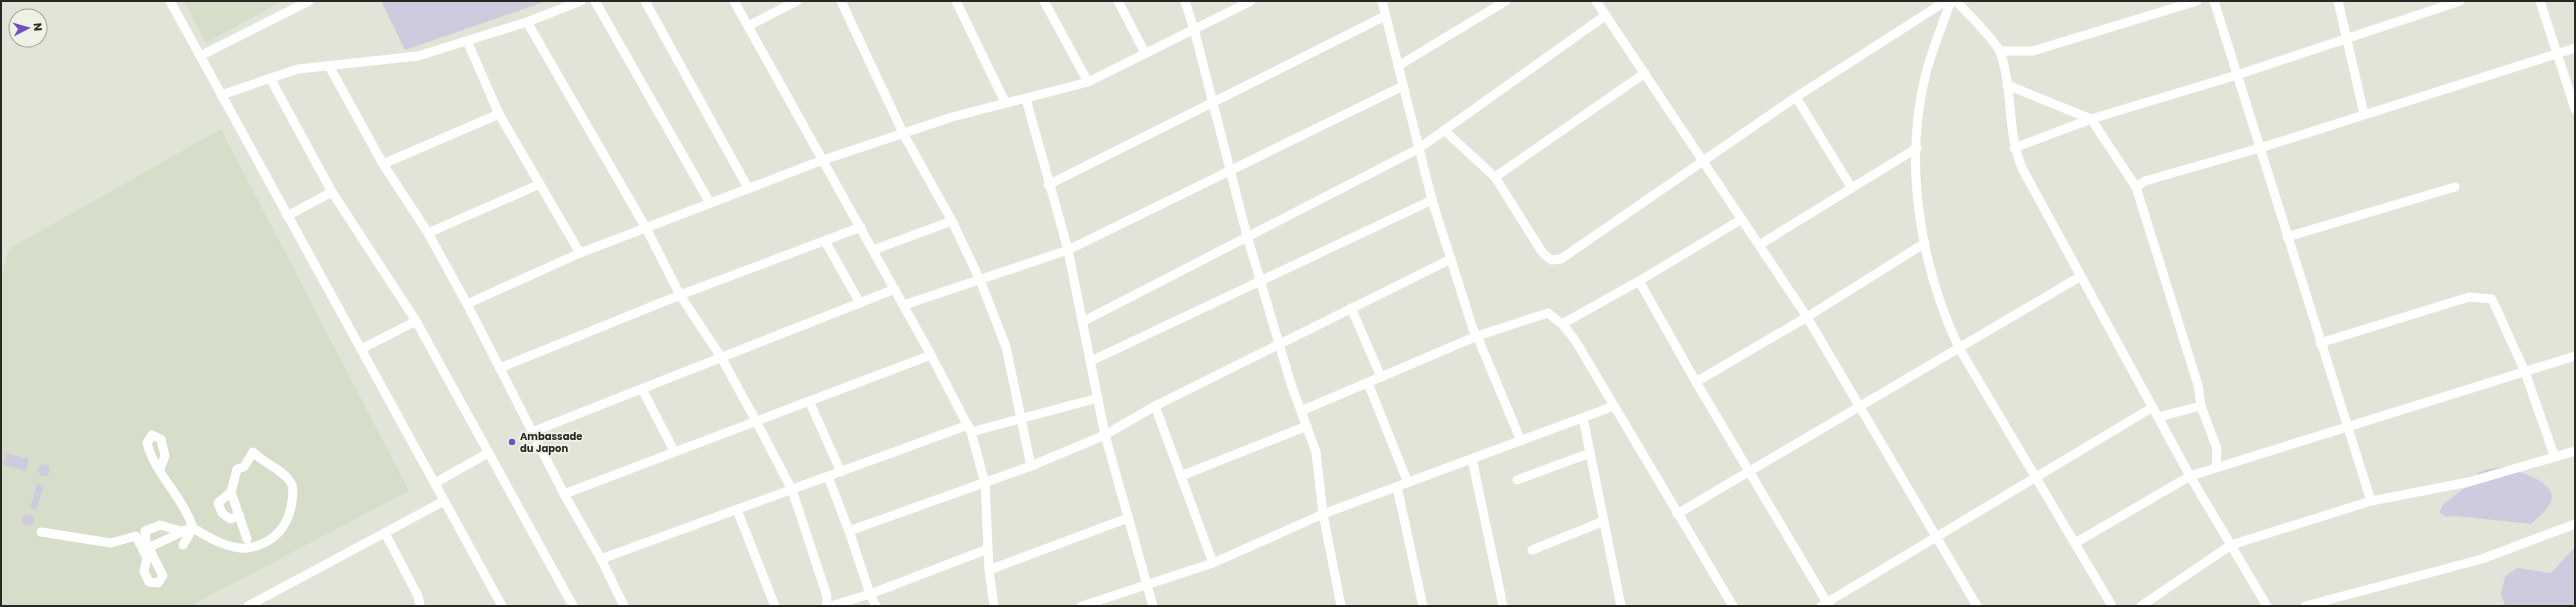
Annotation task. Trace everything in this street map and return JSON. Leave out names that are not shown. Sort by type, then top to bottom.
[{"type":"street","points":[[170,1],[502,606]]},
{"type":"street","points":[[200,56],[309,1]]},
{"type":"street","points":[[221,95],[298,69],[409,58],[527,22],[581,1]]},
{"type":"street","points":[[595,1],[710,203]]},
{"type":"street","points":[[645,1],[748,188]]},
{"type":"street","points":[[734,1],[932,355],[969,428],[985,483],[989,570],[994,606]]},
{"type":"street","points":[[748,26],[797,1]]},
{"type":"street","points":[[841,1],[904,135],[952,220],[980,280],[1006,347],[1031,466]]},
{"type":"street","points":[[956,1],[1005,102]]},
{"type":"street","points":[[1044,1],[1088,82]]},
{"type":"street","points":[[1118,1],[1145,53]]},
{"type":"street","points":[[1185,1],[1194,28],[1211,102],[1247,236],[1301,412],[1316,452],[1324,514],[1341,606]]},
{"type":"street","points":[[467,304],[580,253],[823,160],[904,135],[952,117],[1005,102],[1026,99],[1088,82],[1251,1]]},
{"type":"street","points":[[1382,1],[1418,149],[1450,259],[1477,336],[1521,441]]},
{"type":"street","points":[[1398,66],[1506,1]]},
{"type":"street","points":[[1596,1],[1807,317],[1977,606]]},
{"type":"street","points":[[1444,130],[1495,177],[1542,252],[1551,260],[1561,259],[1796,97],[1946,1]]},
{"type":"street","points":[[1951,1],[1926,74],[1917,148],[1919,207],[1925,242],[1941,305],[1959,348],[2112,606]]},
{"type":"street","points":[[1956,1],[2000,51],[2007,85],[2014,148],[2023,170],[2190,476],[2267,606]]},
{"type":"street","points":[[2000,51],[2033,51],[2197,1]]},
{"type":"street","points":[[2214,1],[2320,343],[2371,501]]},
{"type":"street","points":[[2338,1],[2345,38],[2364,114]]},
{"type":"street","points":[[2014,148],[2091,119],[2237,75],[2460,1]]},
{"type":"street","points":[[2540,1],[2575,109]]},
{"type":"street","points":[[1084,321],[1418,149],[1606,15]]},
{"type":"street","points":[[1048,185],[1385,16]]},
{"type":"street","points":[[527,22],[646,228],[680,295],[721,357],[792,490],[827,596],[826,606]]},
{"type":"street","points":[[467,41],[499,114],[580,253]]},
{"type":"street","points":[[2136,187],[2145,180],[2260,148],[2575,48]]},
{"type":"street","points":[[329,66],[383,164],[428,234],[467,304],[564,494],[601,559],[624,606]]},
{"type":"street","points":[[1495,177],[1645,73]]},
{"type":"street","points":[[270,78],[332,192],[416,321],[572,606]]},
{"type":"street","points":[[2007,85],[2091,119],[2136,187],[2198,385],[2201,406],[2217,449],[2216,468]]},
{"type":"street","points":[[904,306],[1068,250],[1231,172],[1402,86]]},
{"type":"street","points":[[1796,97],[1852,187]]},
{"type":"street","points":[[1026,99],[1048,185],[1068,250],[1084,321],[1105,435],[1153,606]]},
{"type":"street","points":[[383,164],[499,114]]},
{"type":"street","points":[[1759,245],[1917,148]]},
{"type":"street","points":[[428,234],[540,184]]},
{"type":"street","points":[[2287,237],[2455,187]]},
{"type":"street","points":[[287,216],[332,192]]},
{"type":"street","points":[[1091,361],[1432,200]]},
{"type":"street","points":[[1562,324],[1639,281],[1742,219]]},
{"type":"street","points":[[873,250],[952,220]]},
{"type":"street","points":[[500,368],[680,295],[861,227]]},
{"type":"street","points":[[825,241],[860,303]]},
{"type":"street","points":[[1696,382],[1807,317],[1925,242]]},
{"type":"street","points":[[848,531],[1031,466],[1105,435],[1155,406],[1450,259]]},
{"type":"street","points":[[1677,514],[2081,276]]},
{"type":"street","points":[[1639,281],[1826,605],[2152,407]]},
{"type":"street","points":[[532,432],[895,289]]},
{"type":"street","points":[[2320,343],[2469,297],[2492,298],[2525,372],[2554,455]]},
{"type":"street","points":[[1351,308],[1381,377]]},
{"type":"street","points":[[1301,412],[1477,336],[1541,314],[1548,313],[1562,324],[1575,340],[1733,606]]},
{"type":"street","points":[[361,349],[416,321]]},
{"type":"street","points":[[564,494],[932,355]]},
{"type":"street","points":[[2075,543],[2190,476],[2575,356]]},
{"type":"street","points":[[1368,383],[1408,482]]},
{"type":"street","points":[[642,389],[674,452]]},
{"type":"street","points":[[601,559],[841,472],[969,428],[1020,419],[1098,398]]},
{"type":"street","points":[[810,400],[841,472]]},
{"type":"street","points":[[1155,406],[1213,563]]},
{"type":"street","points":[[1082,606],[1147,586],[1213,563],[1324,514],[1614,406]]},
{"type":"street","points":[[2158,417],[2201,406]]},
{"type":"street","points":[[1583,418],[1621,606]]},
{"type":"street","points":[[1181,476],[1307,426]]},
{"type":"street","points":[[2141,606],[2232,545],[2371,501],[2469,482],[2554,455],[2575,451]]},
{"type":"street","points":[[41,532],[111,543],[136,536],[147,558],[144,571],[149,582],[158,583],[163,576],[148,548],[145,531],[160,525],[181,531],[191,529],[224,544],[246,548],[263,543],[274,537],[285,526],[290,513],[292,484],[284,474],[260,459],[253,452],[244,467],[237,469],[231,492],[218,503],[222,513],[230,519],[240,516]]},
{"type":"street","points":[[435,483],[488,453]]},
{"type":"street","points":[[1517,480],[1590,453]]},
{"type":"street","points":[[1472,459],[1503,606]]},
{"type":"street","points":[[160,469],[188,511],[191,529],[183,545]]},
{"type":"street","points":[[828,477],[870,594],[876,606]]},
{"type":"street","points":[[1397,487],[1423,606]]},
{"type":"street","points":[[231,492],[247,539]]},
{"type":"street","points":[[248,606],[444,501]]},
{"type":"street","points":[[737,510],[774,606]]},
{"type":"street","points":[[989,570],[1128,518]]},
{"type":"street","points":[[1532,550],[1604,521]]},
{"type":"street","points":[[2305,606],[2482,559],[2575,524]]},
{"type":"street","points":[[148,548],[191,529]]},
{"type":"street","points":[[384,533],[418,596],[420,606]]},
{"type":"street","points":[[831,606],[870,594],[988,549]]},
{"type":"shaded area","points":[[184,1],[282,1],[206,43]]},
{"type":"shaded area","points":[[381,1],[547,1],[405,50]]},
{"type":"shaded area","points":[[221,129],[409,491],[190,606],[1,606],[1,277],[9,249]]},
{"type":"shaded area","points":[[6,453],[29,459],[26,471],[3,465]]},
{"type":"shaded area","points":[[42,464],[46,464],[50,470],[46,476],[42,476],[38,472],[38,468]]},
{"type":"shaded area","points":[[2504,467],[2528,475],[2544,484],[2549,489],[2552,496],[2549,506],[2531,524],[2456,516],[2446,517],[2439,512],[2444,503],[2472,483],[2478,473],[2488,469]]},
{"type":"shaded area","points":[[37,484],[44,486],[36,510],[30,508]]},
{"type":"shaded area","points":[[26,514],[30,514],[34,520],[30,526],[26,526],[22,522],[22,518]]},
{"type":"shaded area","points":[[2575,547],[2575,606],[2505,606],[2501,594],[2505,576],[2517,568],[2551,573]]},
{"type":"place","name":"Ambassade du Japon","points":[[512,442]]}]
